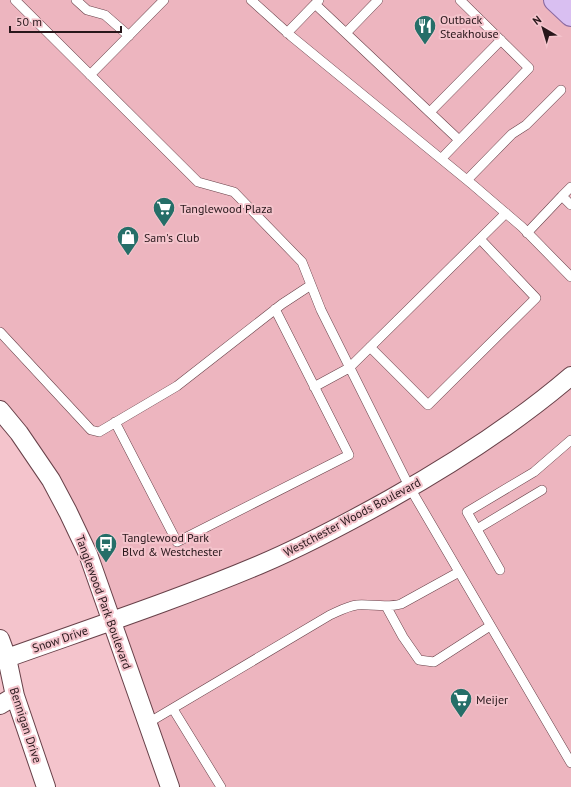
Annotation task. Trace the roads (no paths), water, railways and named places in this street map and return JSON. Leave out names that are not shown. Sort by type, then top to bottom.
[{"type":"main road","points":[[555,0],[571,15]]},
{"type":"street","name":"Westchester Woods Boulevard","points":[[112,621],[208,586],[260,565],[318,538],[366,513],[456,461],[540,402],[571,376]]},
{"type":"street","name":"Tanglewood Park Boulevard","points":[[0,410],[19,433],[51,480],[88,554],[170,787]]},
{"type":"street","name":"Snow Drive","points":[[7,658],[112,621]]},
{"type":"street","name":"Bennigan Drive","points":[[0,639],[7,658],[7,700],[46,787]]},
{"type":"lane","points":[[15,0],[198,182],[234,192],[302,262],[321,310],[410,488],[571,763]]},
{"type":"lane","points":[[76,0],[86,10],[105,15],[129,36]]},
{"type":"lane","points":[[90,75],[164,0]]},
{"type":"lane","points":[[251,0],[287,33],[468,179],[506,213],[571,277]]},
{"type":"lane","points":[[346,33],[378,0]]},
{"type":"lane","points":[[442,158],[529,68],[460,0]]},
{"type":"lane","points":[[287,33],[317,2],[346,33],[459,140]]},
{"type":"lane","points":[[430,112],[500,40]]},
{"type":"lane","points":[[468,179],[512,134],[526,125],[561,90]]},
{"type":"lane","points":[[527,233],[571,187]]},
{"type":"lane","points":[[562,196],[571,205]]},
{"type":"lane","points":[[314,387],[349,368],[506,213]]},
{"type":"lane","points":[[370,347],[428,405],[434,400],[536,298],[480,238]]},
{"type":"lane","points":[[0,332],[91,430],[99,432],[177,386],[275,310],[311,285]]},
{"type":"lane","points":[[115,422],[177,542],[349,455],[275,310]]},
{"type":"lane","points":[[500,570],[467,512],[534,472],[571,440]]},
{"type":"lane","points":[[477,529],[542,490]]},
{"type":"lane","points":[[148,723],[346,607],[356,605],[393,606],[402,604],[459,572]]},
{"type":"lane","points":[[386,606],[403,637],[419,660],[434,662],[490,626]]},
{"type":"lane","points":[[173,709],[221,787]]},
{"type":"place","name":"Outback Steakhouse","points":[[425,46]]},
{"type":"place","name":"Tanglewood Plaza","points":[[164,228]]},
{"type":"place","name":"Sam's Club","points":[[128,256]]},
{"type":"place","name":"Tanglewood Park Blvd & Westchester","points":[[106,564]]},
{"type":"place","name":"Meijer","points":[[461,718]]}]
